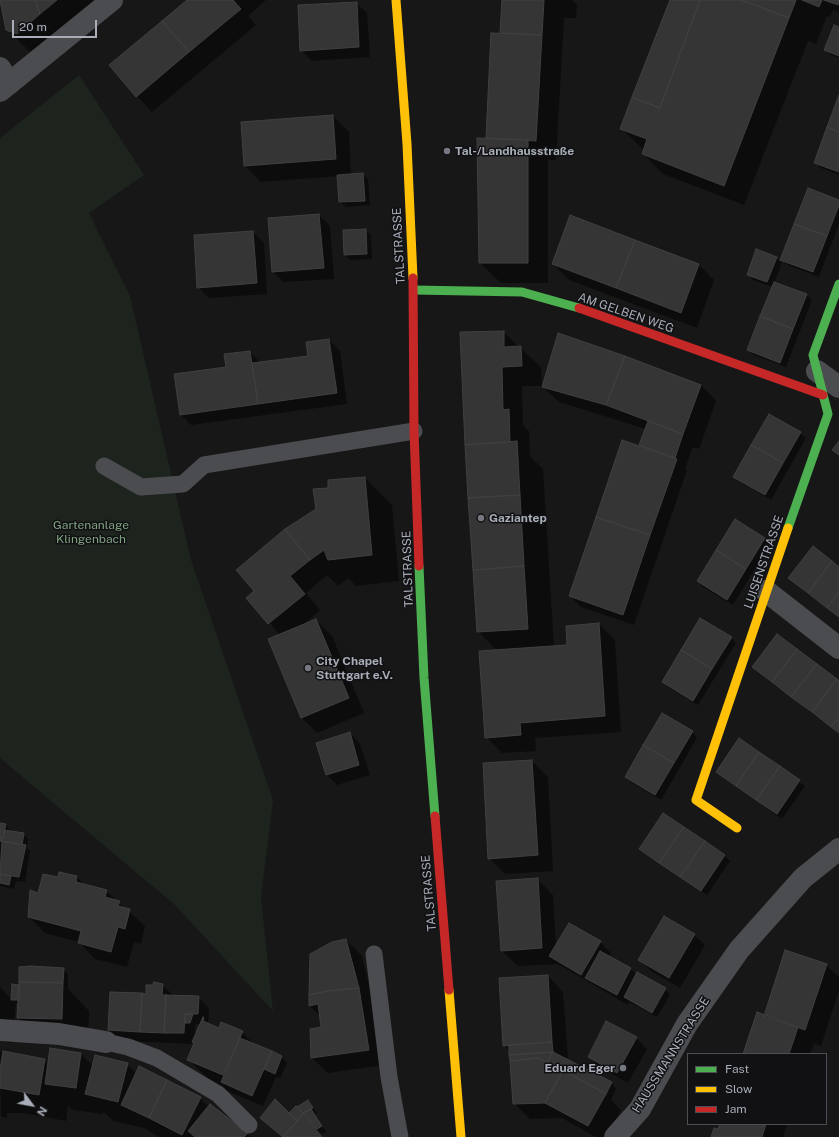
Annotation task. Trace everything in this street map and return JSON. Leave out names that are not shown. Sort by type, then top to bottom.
[{"type":"main road","name":"TALSTRASSE","points":[[396,0],[407,144],[414,290],[414,431],[424,678],[461,1137]]},
{"type":"main road","points":[[818,371],[813,355],[839,284]]},
{"type":"main road","name":"AM GELBEN WEG","points":[[414,290],[522,292],[588,311],[831,391]]},
{"type":"main road","name":"LUISENSTRASSE","points":[[737,828],[696,800],[766,591],[828,414],[831,391]]},
{"type":"street","points":[[3,81],[112,0]]},
{"type":"street","points":[[818,371],[831,391]]},
{"type":"street","points":[[766,591],[839,648]]},
{"type":"street","name":"HAUSSMANNSTRASSE","points":[[615,1137],[640,1109],[687,1024],[739,950],[803,878],[839,849]]},
{"type":"street","points":[[0,1030],[59,1034],[106,1042]]},
{"type":"lane","points":[[104,466],[141,487],[183,484],[204,465],[414,431]]},
{"type":"lane","points":[[374,954],[389,1076],[400,1137]]},
{"type":"lane","points":[[106,1042],[128,1047],[157,1058],[218,1094],[249,1125]]},
{"type":"green space","name":"Gartenanlage Klingenbach","points":[[79,75],[144,175],[89,213],[130,296],[191,560],[273,800],[261,898],[273,1011],[175,905],[0,758],[0,138]]},
{"type":"building","points":[[0,0],[35,0],[40,14],[17,34],[6,30]]},
{"type":"building","points":[[35,0],[57,0],[40,14]]},
{"type":"building","points":[[187,0],[233,0],[241,9],[189,52],[162,21]]},
{"type":"building","points":[[502,0],[544,0],[542,35],[500,33]]},
{"type":"building","points":[[670,0],[700,0],[660,108],[632,97]]},
{"type":"building","points":[[700,0],[741,0],[789,18],[724,186],[642,154],[647,139],[620,129],[632,97],[660,108]]},
{"type":"building","points":[[741,0],[796,0],[789,18]]},
{"type":"building","points":[[802,0],[822,0],[819,7]]},
{"type":"building","points":[[824,0],[839,0],[839,2],[838,5]]},
{"type":"building","points":[[357,2],[359,47],[300,51],[298,5]]},
{"type":"building","points":[[162,21],[189,52],[136,97],[109,65]]},
{"type":"building","points":[[834,25],[839,27],[839,56],[824,50]]},
{"type":"building","points":[[491,33],[542,35],[536,141],[486,138]]},
{"type":"building","points":[[839,95],[839,132],[827,127]]},
{"type":"building","points":[[333,115],[336,159],[244,166],[241,122]]},
{"type":"building","points":[[827,127],[839,132],[839,172],[814,163]]},
{"type":"building","points":[[477,138],[528,140],[528,263],[479,263]]},
{"type":"building","points":[[363,173],[365,201],[339,202],[337,175]]},
{"type":"building","points":[[808,188],[839,200],[839,205],[827,236],[794,224]]},
{"type":"building","points":[[319,214],[324,268],[272,272],[268,218]]},
{"type":"building","points":[[570,215],[635,240],[616,288],[552,264]]},
{"type":"building","points":[[794,224],[827,236],[813,272],[780,260]]},
{"type":"building","points":[[366,229],[367,254],[344,255],[343,230]]},
{"type":"building","points":[[253,231],[257,283],[197,288],[194,235]]},
{"type":"building","points":[[635,240],[699,264],[681,313],[616,288]]},
{"type":"building","points":[[756,249],[777,257],[767,282],[747,275]]},
{"type":"building","points":[[774,282],[807,294],[793,329],[760,316]]},
{"type":"building","points":[[760,316],[793,329],[780,363],[747,350]]},
{"type":"building","points":[[504,331],[504,347],[521,346],[522,366],[502,367],[503,410],[509,409],[510,442],[465,445],[460,332]]},
{"type":"building","points":[[558,333],[625,356],[606,405],[542,387]]},
{"type":"building","points":[[329,339],[337,393],[258,404],[252,363],[308,356],[306,342]]},
{"type":"building","points":[[250,351],[258,404],[180,415],[174,374],[226,367],[224,354]]},
{"type":"building","points":[[625,356],[701,385],[683,434],[606,405]]},
{"type":"building","points":[[769,414],[801,432],[783,463],[751,445]]},
{"type":"building","points":[[648,421],[683,434],[675,458],[639,445]]},
{"type":"building","points":[[622,440],[677,459],[650,535],[596,517]]},
{"type":"building","points":[[517,441],[520,495],[468,498],[465,445]]},
{"type":"building","points":[[839,441],[839,455],[832,450]]},
{"type":"building","points":[[751,445],[783,463],[765,495],[733,477]]},
{"type":"building","points":[[365,477],[372,555],[328,560],[324,550],[310,560],[285,529],[316,509],[313,489],[328,488],[328,480]]},
{"type":"building","points":[[520,495],[524,566],[473,570],[468,498]]},
{"type":"building","points":[[596,517],[650,535],[623,615],[569,596]]},
{"type":"building","points":[[735,519],[765,538],[746,569],[716,550]]},
{"type":"building","points":[[285,529],[310,560],[290,576],[305,594],[268,624],[246,598],[254,591],[236,570]]},
{"type":"building","points":[[813,546],[832,561],[808,593],[788,578]]},
{"type":"building","points":[[716,550],[746,569],[727,600],[697,581]]},
{"type":"building","points":[[832,561],[839,567],[839,592],[827,608],[808,593]]},
{"type":"building","points":[[524,566],[528,629],[477,632],[473,570]]},
{"type":"building","points":[[839,592],[839,617],[827,608]]},
{"type":"building","points":[[700,618],[732,637],[712,669],[681,650]]},
{"type":"building","name":"City Chapel Stuttgart e.V.","points":[[316,619],[349,698],[301,718],[268,639]]},
{"type":"building","points":[[599,623],[605,716],[520,723],[521,735],[485,738],[479,651],[567,645],[566,626]]},
{"type":"building","points":[[777,634],[797,649],[772,682],[752,667]]},
{"type":"building","points":[[797,649],[817,664],[791,697],[772,682]]},
{"type":"building","points":[[681,650],[712,669],[693,701],[662,682]]},
{"type":"building","points":[[817,664],[837,679],[812,712],[791,697]]},
{"type":"building","points":[[837,679],[839,681],[839,718],[831,727],[812,712]]},
{"type":"building","points":[[662,713],[693,731],[674,763],[643,745]]},
{"type":"building","points":[[839,718],[839,733],[831,727]]},
{"type":"building","points":[[350,732],[359,765],[326,775],[316,743]]},
{"type":"building","points":[[739,738],[759,752],[736,786],[716,772]]},
{"type":"building","points":[[643,745],[674,763],[655,795],[625,777]]},
{"type":"building","points":[[759,752],[780,766],[756,800],[736,786]]},
{"type":"building","points":[[532,760],[538,855],[488,859],[483,763]]},
{"type":"building","points":[[780,766],[800,780],[777,814],[756,800]]},
{"type":"building","points":[[663,813],[684,827],[659,863],[639,849]]},
{"type":"building","points":[[0,823],[6,824],[3,838],[0,838]]},
{"type":"building","points":[[684,827],[705,841],[680,877],[659,863]]},
{"type":"building","points":[[4,830],[24,833],[22,845],[0,841],[0,838],[3,838]]},
{"type":"building","points":[[2,841],[26,845],[19,877],[0,874]]},
{"type":"building","points":[[705,841],[725,855],[701,891],[680,877]]},
{"type":"building","points":[[59,872],[77,876],[76,882],[107,890],[105,897],[120,901],[118,906],[130,909],[125,929],[118,927],[111,952],[78,943],[81,931],[28,917],[30,890],[38,893],[43,874],[58,877]]},
{"type":"building","points":[[0,874],[11,876],[9,885],[0,883]]},
{"type":"building","points":[[538,878],[542,948],[501,951],[496,881]]},
{"type":"building","points":[[664,916],[695,934],[669,978],[638,960]]},
{"type":"building","points":[[569,923],[601,941],[581,975],[549,956]]},
{"type":"building","points":[[346,939],[359,988],[327,991],[309,995],[310,954],[332,942]]},
{"type":"building","points":[[785,950],[827,964],[805,1030],[764,1016]]},
{"type":"building","points":[[600,951],[631,968],[617,995],[585,978]]},
{"type":"building","points":[[31,966],[64,968],[63,983],[19,982],[19,967]]},
{"type":"building","points":[[637,972],[666,988],[652,1013],[624,997]]},
{"type":"building","points":[[548,975],[552,1042],[503,1046],[499,978]]},
{"type":"building","points":[[19,982],[63,983],[62,1019],[17,1018]]},
{"type":"building","points":[[154,982],[163,984],[162,995],[166,995],[164,1033],[140,1032],[142,993],[146,994],[146,985],[152,985]]},
{"type":"building","points":[[12,984],[19,985],[19,1000],[11,1000]]},
{"type":"building","points":[[359,988],[369,1050],[311,1058],[310,1029],[321,1027],[318,1004],[309,1006],[309,995],[327,991]]},
{"type":"building","points":[[110,992],[142,993],[140,1032],[108,1030]]},
{"type":"building","points":[[166,995],[199,996],[198,1014],[185,1014],[184,1033],[164,1033]]},
{"type":"building","points":[[757,1012],[798,1027],[789,1053],[743,1053]]},
{"type":"building","points":[[185,1014],[193,1014],[190,1023],[185,1023]]},
{"type":"building","points":[[203,1017],[203,1021],[219,1028],[221,1022],[243,1031],[223,1075],[187,1060],[194,1043],[192,1042]]},
{"type":"building","points":[[606,1021],[637,1037],[617,1073],[588,1057]]},
{"type":"building","points":[[240,1038],[272,1051],[252,1096],[221,1082]]},
{"type":"building","points":[[552,1042],[553,1052],[509,1055],[509,1045]]},
{"type":"building","points":[[50,1048],[81,1053],[76,1088],[45,1084]]},
{"type":"building","points":[[3,1051],[45,1059],[39,1095],[0,1088],[0,1070]]},
{"type":"building","points":[[272,1051],[282,1056],[275,1074],[264,1069]]},
{"type":"building","points":[[553,1052],[612,1082],[606,1094],[547,1062]]},
{"type":"building","points":[[553,1052],[547,1062],[538,1058],[510,1061],[509,1055]]},
{"type":"building","points":[[95,1055],[128,1063],[118,1102],[85,1094]]},
{"type":"building","points":[[538,1058],[563,1070],[545,1103],[513,1104],[510,1061]]},
{"type":"building","points":[[139,1066],[167,1080],[149,1118],[121,1105]]},
{"type":"building","points":[[563,1070],[606,1094],[588,1126],[545,1103]]},
{"type":"building","points":[[167,1080],[201,1097],[182,1135],[149,1118]]},
{"type":"building","points":[[275,1099],[297,1121],[283,1137],[260,1118]]},
{"type":"building","points":[[308,1100],[313,1108],[303,1113],[297,1107]]},
{"type":"building","points":[[210,1104],[248,1133],[244,1137],[195,1137],[188,1131]]},
{"type":"building","points":[[296,1106],[303,1113],[297,1121],[289,1113]]},
{"type":"building","points":[[311,1109],[322,1126],[317,1129],[303,1113]]},
{"type":"building","points":[[303,1113],[322,1137],[283,1137],[297,1121]]},
{"type":"building","points":[[720,1125],[766,1125],[762,1137],[711,1137],[714,1128],[718,1129]]},
{"type":"tram line","points":[[0,77],[97,0]]},
{"type":"tram line","points":[[0,98],[120,0]]},
{"type":"traffic: fast","points":[[788,528],[828,414],[813,355],[839,284]]},
{"type":"traffic: fast","points":[[414,290],[522,292],[579,308]]},
{"type":"traffic: fast","points":[[419,566],[424,678],[435,816]]},
{"type":"traffic: slow","points":[[396,0],[407,144],[413,278]]},
{"type":"traffic: slow","points":[[737,828],[696,800],[788,528]]},
{"type":"traffic: slow","points":[[449,990],[461,1137]]},
{"type":"traffic: jam","points":[[413,278],[414,431],[419,566]]},
{"type":"traffic: jam","points":[[579,308],[823,395]]},
{"type":"traffic: jam","points":[[435,816],[449,990]]},
{"type":"place","name":"Tal-/Landhausstraße","points":[[447,151]]},
{"type":"place","name":"Gaziantep","points":[[481,518]]},
{"type":"place","name":"City Chapel Stuttgart e.V.","points":[[308,668]]},
{"type":"place","name":"Eduard Eger","points":[[623,1068]]}]
